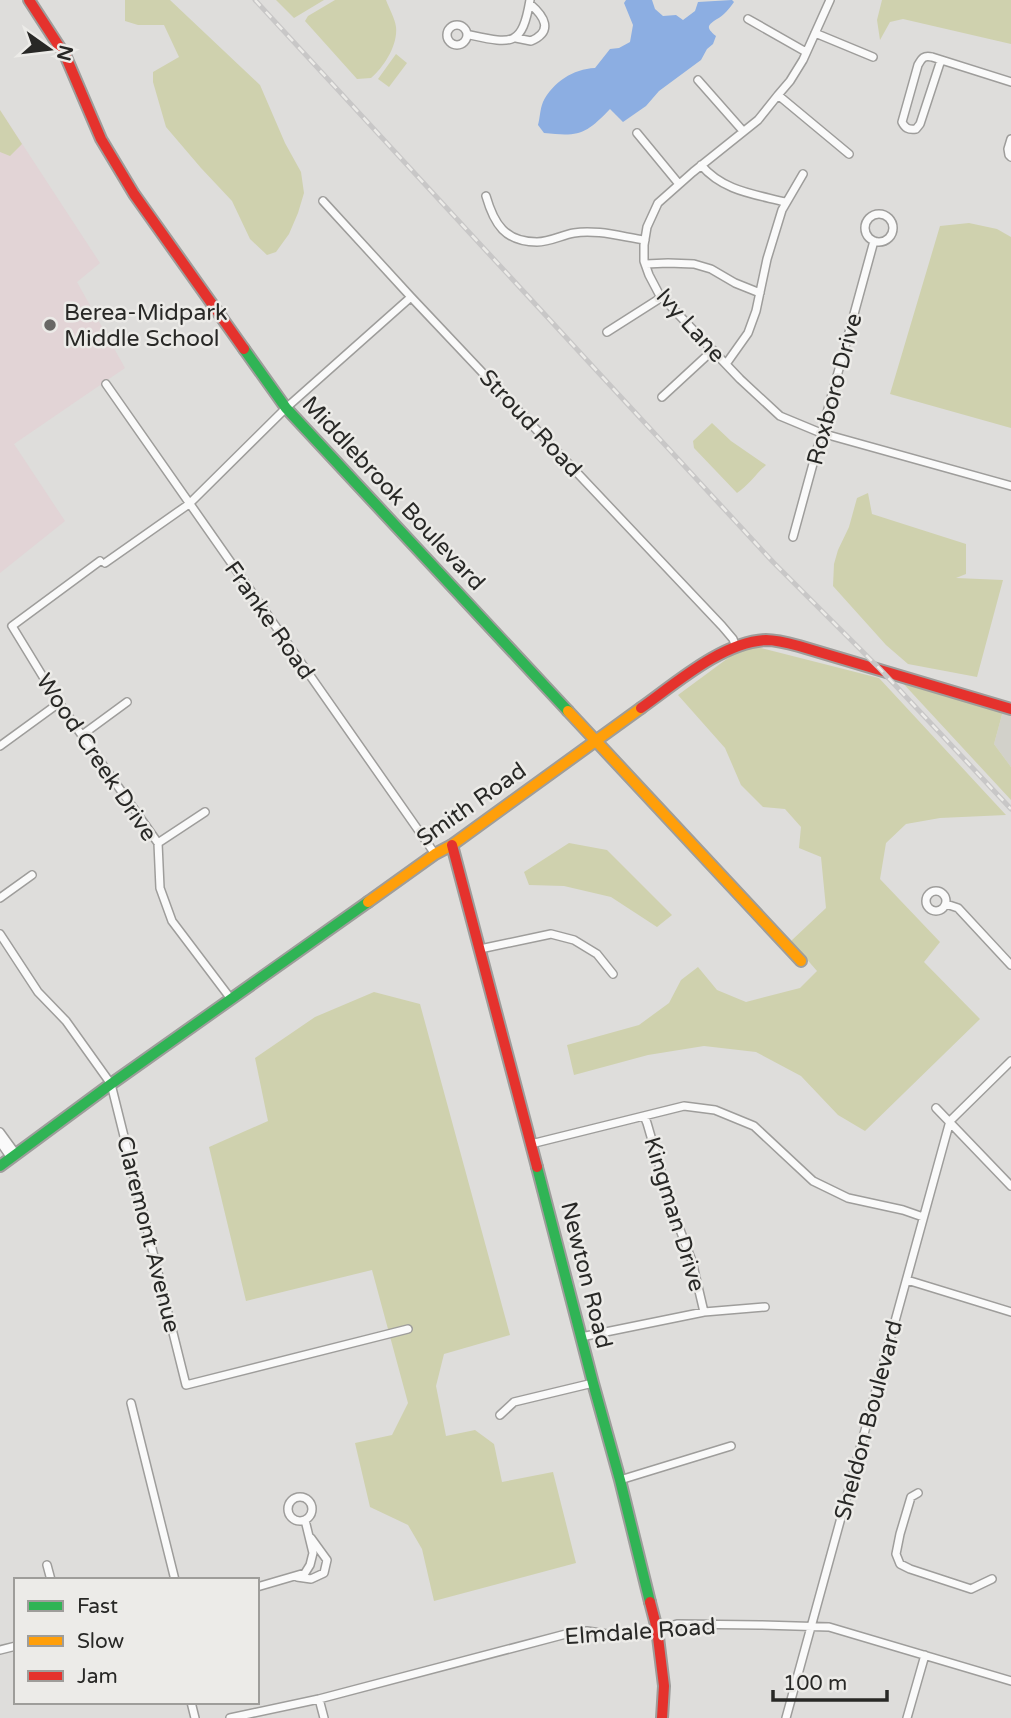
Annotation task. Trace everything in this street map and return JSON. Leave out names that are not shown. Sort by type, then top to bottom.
[{"type":"street","name":"Middlebrook Boulevard","points":[[29,0],[66,58],[101,139],[134,194],[286,408],[801,961]]},
{"type":"street","name":"Ivy Lane","points":[[830,0],[790,81],[758,120],[658,203],[645,240],[649,275],[662,297],[780,416],[821,433],[1011,486]]},
{"type":"street","points":[[516,38],[525,24],[530,2]]},
{"type":"street","points":[[467,35],[495,41],[516,38],[531,41],[539,37],[544,26],[542,15],[530,2]]},
{"type":"street","points":[[748,19],[806,52]]},
{"type":"street","points":[[815,33],[873,57]]},
{"type":"street","points":[[941,60],[920,124],[916,129],[910,130],[904,127],[902,122],[922,58],[928,56],[941,60],[1011,82]]},
{"type":"street","points":[[698,80],[744,131]]},
{"type":"street","points":[[778,95],[849,153]]},
{"type":"street","points":[[637,133],[679,184]]},
{"type":"street","points":[[1011,139],[1008,149],[1011,157]]},
{"type":"street","points":[[701,165],[717,181],[735,189],[785,202]]},
{"type":"street","points":[[726,364],[748,332],[785,202],[803,174]]},
{"type":"street","points":[[486,196],[491,215],[500,228],[522,240],[537,242],[575,232],[645,240]]},
{"type":"street","name":"Stroud Road","points":[[323,201],[722,626],[733,639],[736,648]]},
{"type":"street","name":"Roxboro Drive","points":[[881,214],[889,218],[893,231],[887,239],[874,241],[867,235],[865,226],[869,218],[881,214]]},
{"type":"street","name":"Roxboro Drive","points":[[793,537],[874,241]]},
{"type":"street","points":[[646,264],[694,264],[760,293]]},
{"type":"street","points":[[189,504],[286,408],[411,297]]},
{"type":"street","points":[[607,332],[662,297]]},
{"type":"street","points":[[662,397],[713,350]]},
{"type":"street","name":"Franke Road","points":[[106,384],[435,854]]},
{"type":"street","name":"Wood Creek Drive","points":[[189,504],[12,626],[60,703],[158,843],[160,888],[172,921],[231,999]]},
{"type":"street","name":"Smith Road","points":[[0,1166],[111,1084],[435,854],[452,845],[709,660],[736,648],[772,640],[850,659],[1011,709]]},
{"type":"street","points":[[82,735],[127,702]]},
{"type":"street","points":[[0,746],[60,703]]},
{"type":"street","points":[[158,843],[205,812]]},
{"type":"street","name":"Newton Road","points":[[452,845],[657,1629],[664,1686],[662,1718]]},
{"type":"street","points":[[0,898],[32,875]]},
{"type":"street","points":[[946,904],[958,908],[1011,965]]},
{"type":"street","points":[[0,934],[38,992],[66,1021],[111,1084]]},
{"type":"street","points":[[480,949],[551,934],[574,940],[597,954],[613,974]]},
{"type":"street","points":[[950,1121],[1011,1061]]},
{"type":"street","name":"Claremont Avenue","points":[[111,1084],[186,1385],[408,1329]]},
{"type":"street","points":[[531,1144],[684,1106],[715,1110],[754,1126],[813,1181],[848,1198],[923,1217]]},
{"type":"street","points":[[936,1108],[1011,1186]]},
{"type":"street","name":"Kingman Drive","points":[[644,1116],[672,1209],[692,1261],[704,1312]]},
{"type":"street","name":"Sheldon Boulevard","points":[[786,1718],[950,1121]]},
{"type":"street","points":[[0,1132],[14,1156]]},
{"type":"street","points":[[0,1142],[14,1156]]},
{"type":"street","points":[[907,1280],[1011,1312]]},
{"type":"street","points":[[581,1336],[704,1312],[765,1307]]},
{"type":"street","points":[[500,1415],[514,1402],[593,1383]]},
{"type":"street","points":[[131,1403],[175,1578]]},
{"type":"street","points":[[620,1480],[731,1446]]},
{"type":"street","points":[[918,1493],[911,1497],[900,1534],[896,1554],[900,1564],[971,1589],[992,1579]]},
{"type":"street","points":[[259,1586],[305,1573],[313,1553],[305,1520]]},
{"type":"street","points":[[297,1576],[311,1579],[324,1573],[327,1560],[309,1535]]},
{"type":"street","points":[[47,1565],[50,1578]]},
{"type":"street","name":"Elmdale Road","points":[[230,1718],[319,1699],[566,1634],[587,1631],[621,1636],[640,1635],[677,1624],[829,1628],[1011,1681]]},
{"type":"street","points":[[907,1718],[925,1655]]},
{"type":"street","points":[[319,1699],[324,1718]]},
{"type":"shaded area","name":"Berea-Midpark Middle School","points":[[0,110],[100,263],[77,282],[125,368],[14,444],[65,521],[0,573]]},
{"type":"shaded area","points":[[1005,704],[1011,706],[1011,767],[994,744]]},
{"type":"green space","points":[[125,0],[170,0],[260,85],[285,143],[301,172],[304,193],[289,234],[276,252],[267,255],[250,239],[232,201],[166,127],[153,82],[153,72],[179,57],[164,25],[138,25],[125,21]]},
{"type":"green space","points":[[276,0],[324,0],[294,18]]},
{"type":"green space","points":[[335,0],[386,0],[395,24],[395,41],[385,62],[371,78],[357,79],[305,21],[308,16]]},
{"type":"green space","points":[[882,0],[1011,0],[1011,44],[903,19],[890,22],[880,40],[877,20]]},
{"type":"green space","points":[[396,54],[407,63],[389,87],[378,79]]},
{"type":"green space","points":[[0,110],[22,144],[10,156],[0,152]]},
{"type":"green space","points":[[969,223],[997,229],[1011,237],[1011,428],[890,394],[940,226]]},
{"type":"green space","points":[[712,423],[731,441],[766,465],[737,493],[694,448],[693,441]]},
{"type":"green space","points":[[868,493],[872,514],[966,544],[966,574],[956,578],[1003,580],[977,677],[908,664],[886,645],[833,586],[834,564],[857,498]]},
{"type":"green space","points":[[743,647],[761,648],[879,678],[1006,815],[940,818],[906,824],[886,843],[880,879],[940,942],[924,962],[980,1019],[865,1131],[838,1115],[801,1076],[756,1052],[704,1046],[648,1055],[574,1075],[567,1045],[639,1025],[669,1003],[681,980],[698,967],[717,990],[746,1002],[800,988],[817,971],[791,941],[826,908],[821,857],[799,848],[801,827],[785,809],[763,807],[741,785],[725,748],[678,695]]},
{"type":"green space","points":[[900,680],[1003,711],[994,744],[1011,767],[1011,800]]},
{"type":"green space","points":[[569,843],[607,850],[672,915],[657,927],[611,897],[564,886],[529,885],[524,872]]},
{"type":"green space","points":[[374,992],[420,1004],[510,1335],[444,1354],[436,1386],[446,1436],[475,1430],[494,1444],[502,1482],[553,1472],[576,1563],[434,1601],[422,1549],[408,1525],[370,1507],[355,1443],[392,1435],[408,1403],[372,1270],[246,1301],[209,1147],[268,1121],[255,1058],[315,1017]]},
{"type":"water","points":[[626,0],[652,0],[655,9],[663,16],[676,15],[683,20],[695,11],[698,2],[734,2],[710,25],[710,30],[716,36],[701,60],[623,122],[610,109],[595,124],[581,132],[544,133],[538,125],[543,102],[552,88],[572,74],[595,68],[610,49],[630,42],[633,25],[624,3]]},
{"type":"railway","points":[[255,0],[773,562],[880,669],[1011,809]]},
{"type":"traffic: fast","points":[[244,349],[286,408],[568,711]]},
{"type":"traffic: fast","points":[[0,1166],[368,902]]},
{"type":"traffic: fast","points":[[537,1167],[650,1602]]},
{"type":"traffic: slow","points":[[368,902],[452,845],[641,708]]},
{"type":"traffic: slow","points":[[568,711],[801,961]]},
{"type":"traffic: jam","points":[[29,0],[66,57],[101,139],[134,194],[244,349]]},
{"type":"traffic: jam","points":[[641,708],[716,656],[733,648],[766,640],[799,646],[1011,709]]},
{"type":"traffic: jam","points":[[452,845],[537,1167]]},
{"type":"traffic: jam","points":[[650,1602],[657,1629],[664,1686],[662,1718]]},
{"type":"place","name":"Berea-Midpark Middle School","points":[[50,325]]}]
